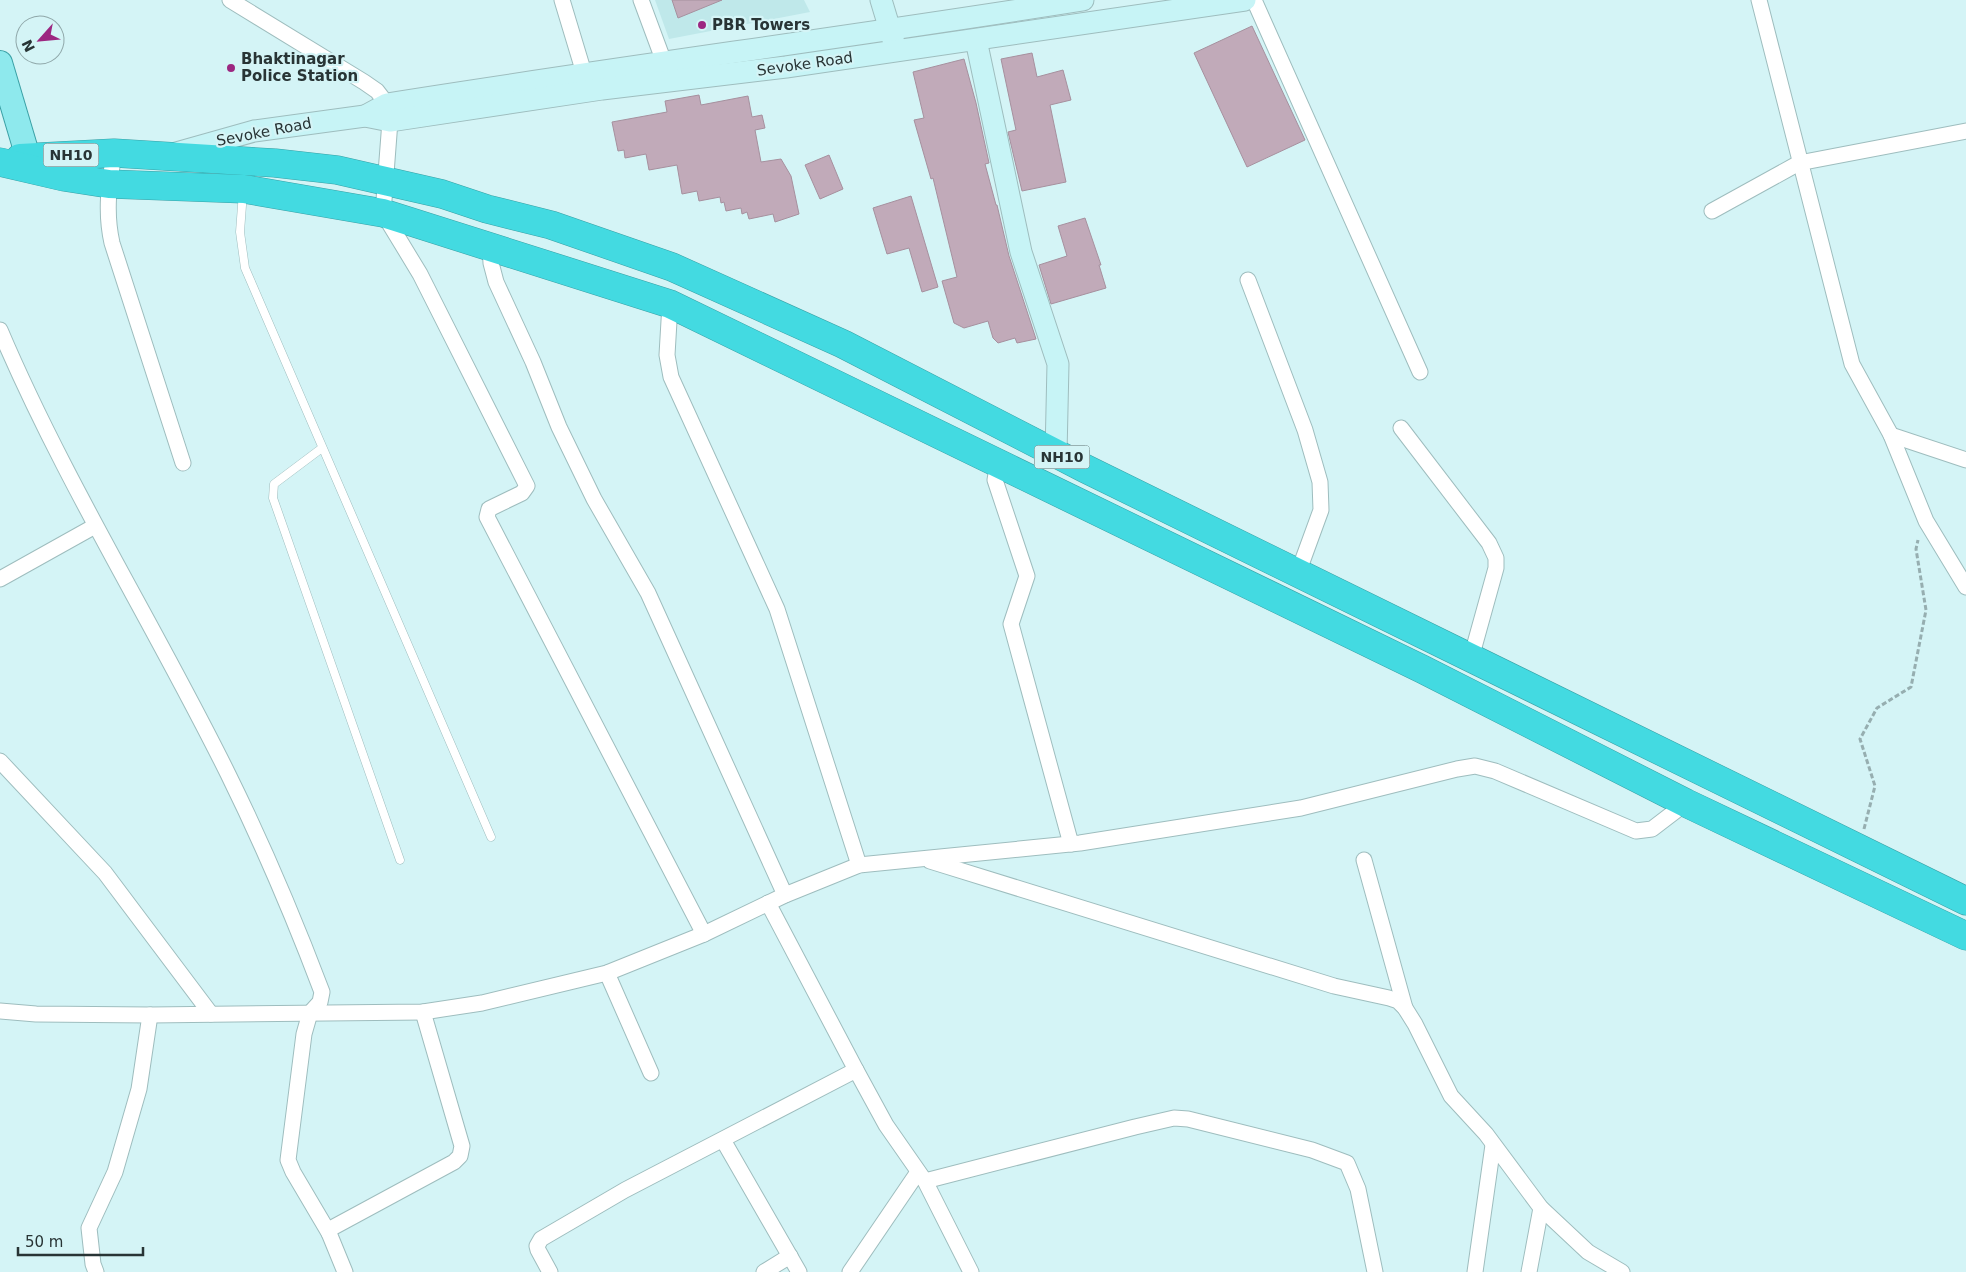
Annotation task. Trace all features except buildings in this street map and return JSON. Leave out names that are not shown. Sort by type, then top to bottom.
[{"type":"highway","name":"NH10","points":[[0,161],[28,157],[114,153],[165,156],[245,175],[337,170],[442,194],[487,209],[551,225],[672,267],[843,344],[1056,454],[1966,901]]},
{"type":"highway","points":[[0,161],[64,177],[109,184],[245,175],[383,213],[670,304],[1413,664],[1686,803],[1966,936]]},
{"type":"main road","points":[[881,0],[894,41]]},
{"type":"main road","name":"Sevoke Road","points":[[389,112],[786,68],[894,41],[1083,0]]},
{"type":"main road","name":"Sevoke Road","points":[[165,156],[254,131],[389,112],[584,73],[664,62],[894,41],[976,40],[1189,5],[1245,0]]},
{"type":"main road","points":[[976,40],[1021,252],[1058,364],[1056,454]]},
{"type":"main road","points":[[0,63],[28,157]]},
{"type":"street","points":[[230,0],[364,82],[378,92],[389,112],[383,213],[420,274],[526,481],[526,490],[489,509],[487,517],[704,934]]},
{"type":"street","points":[[562,0],[584,73]]},
{"type":"street","points":[[641,0],[664,62]]},
{"type":"street","points":[[1254,0],[1420,372]]},
{"type":"street","points":[[1759,0],[1799,163],[1852,364],[1890,436],[1926,522],[1966,587]]},
{"type":"street","points":[[1712,212],[1799,163],[1966,131]]},
{"type":"street","points":[[114,153],[109,184],[107,221],[112,243],[183,463]]},
{"type":"street","points":[[490,246],[491,263],[496,282],[533,362],[558,427],[594,499],[648,593],[785,895]]},
{"type":"street","points":[[1248,280],[1305,430],[1320,482],[1321,510],[1298,573]]},
{"type":"street","points":[[670,304],[667,354],[671,377],[777,610],[859,866]]},
{"type":"street","points":[[0,330],[95,526],[227,773],[292,911],[322,992],[320,1002],[310,1013],[304,1034],[288,1160],[292,1172],[329,1234],[345,1272]]},
{"type":"street","points":[[1401,428],[1489,543],[1496,558],[1496,568],[1471,658]]},
{"type":"street","points":[[1890,436],[1966,460]]},
{"type":"street","points":[[998,462],[995,480],[1027,576],[1010,624],[1071,844]]},
{"type":"street","points":[[0,579],[95,526]]},
{"type":"street","points":[[1,764],[105,873],[211,1014]]},
{"type":"street","points":[[0,1011],[36,1014],[150,1015],[423,1012],[482,1003],[607,973],[704,934],[785,895],[859,866],[1071,844],[1301,808],[1475,766],[1495,771],[1636,831],[1652,829],[1686,803]]},
{"type":"street","points":[[924,859],[1334,986],[1398,1001],[1415,1024],[1451,1096],[1493,1145],[1541,1208],[1588,1252],[1622,1272]]},
{"type":"street","points":[[1364,860],[1405,1008]]},
{"type":"street","points":[[768,903],[886,1125],[921,1177],[971,1272]]},
{"type":"street","points":[[607,973],[651,1073]]},
{"type":"street","points":[[329,1234],[333,1227],[415,1185],[454,1162],[460,1156],[462,1146],[423,1012]]},
{"type":"street","points":[[96,1272],[93,1264],[89,1228],[114,1172],[139,1089],[150,1015]]},
{"type":"street","points":[[550,1272],[538,1250],[537,1246],[541,1239],[626,1190],[856,1070]]},
{"type":"street","points":[[850,1272],[921,1177],[1174,1118],[1188,1119],[1312,1150],[1347,1163],[1358,1189],[1375,1272]]},
{"type":"street","points":[[723,1140],[799,1272]]},
{"type":"street","points":[[1475,1272],[1493,1145]]},
{"type":"street","points":[[1529,1272],[1541,1208]]},
{"type":"street","points":[[764,1272],[790,1256]]},
{"type":"lane","points":[[245,175],[240,232],[241,251],[245,268],[491,837]]},
{"type":"lane","points":[[322,448],[274,484],[274,498],[400,860]]},
{"type":"path","points":[[1858,848],[1875,786],[1860,739],[1877,708],[1912,687],[1926,610],[1916,549],[1920,532],[1926,522]]},
{"type":"shaded area","name":"PBR Towers","points":[[655,0],[804,0],[810,12],[669,39]]},
{"type":"place","name":"PBR Towers","points":[[702,25]]},
{"type":"place","name":"Bhaktinagar Police Station","points":[[231,68]]}]
